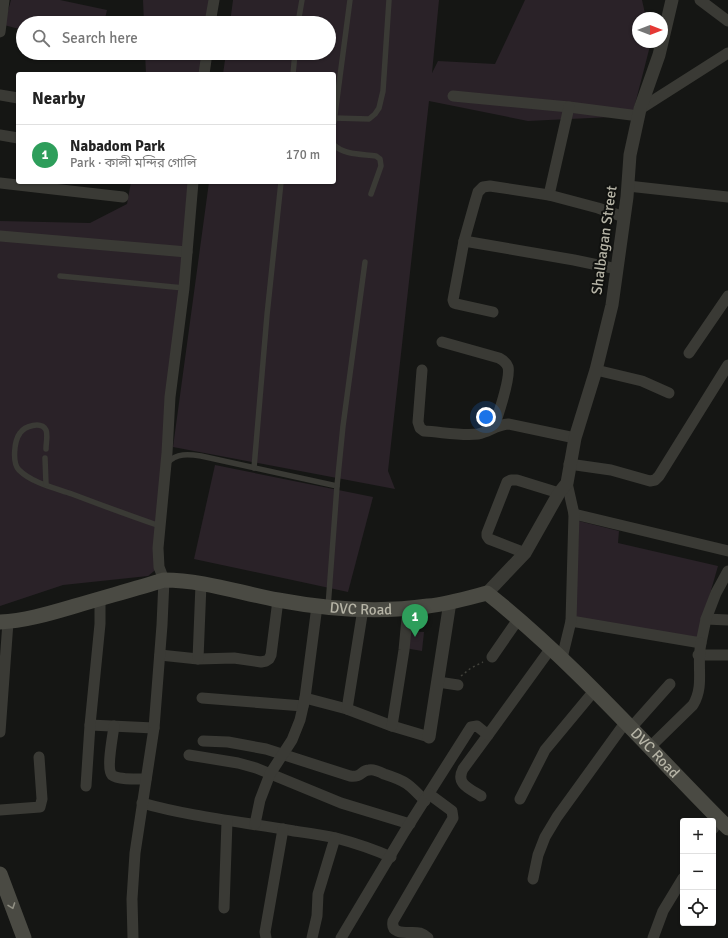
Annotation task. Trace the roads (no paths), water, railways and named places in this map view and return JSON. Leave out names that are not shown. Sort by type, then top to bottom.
[{"type":"main road","name":"DVC Road","points":[[4,622],[34,617],[164,580],[179,580],[278,600],[322,607],[363,609],[391,610],[408,608],[450,602],[487,593],[519,618],[557,653],[649,748],[720,826]]},
{"type":"main road","points":[[0,874],[24,938]]},
{"type":"street","points":[[0,32],[4,0]]},
{"type":"street","points":[[211,16],[214,0]]},
{"type":"street","name":"Shalbagan Street","points":[[563,488],[575,438],[596,370],[612,306],[628,197],[630,155],[640,112],[660,55],[672,0]]},
{"type":"street","points":[[700,0],[728,21]]},
{"type":"street","points":[[453,96],[640,112],[728,53]]},
{"type":"street","points":[[204,72],[205,60]]},
{"type":"street","points":[[0,95],[16,98]]},
{"type":"street","points":[[550,195],[569,107]]},
{"type":"street","points":[[0,135],[16,138]]},
{"type":"street","points":[[0,183],[123,197]]},
{"type":"street","points":[[133,938],[132,899],[136,853],[154,728],[160,655],[164,580],[159,567],[158,548],[167,463],[170,397],[184,288],[193,184]]},
{"type":"street","points":[[493,312],[454,303],[464,241],[478,192],[482,187],[490,186],[550,195],[598,208],[624,217]]},
{"type":"street","points":[[628,186],[728,197]]},
{"type":"street","points":[[0,236],[187,252]]},
{"type":"street","points":[[464,241],[574,260],[617,270]]},
{"type":"street","points":[[689,353],[728,296]]},
{"type":"street","points":[[442,342],[499,358],[508,366],[508,373],[494,428]]},
{"type":"street","points":[[569,464],[611,470],[644,480],[655,480],[660,476],[728,365]]},
{"type":"street","points":[[422,370],[418,422],[420,428],[424,431],[470,434],[486,432],[500,425],[508,424],[575,438]]},
{"type":"street","points":[[596,370],[642,381],[669,393]]},
{"type":"street","points":[[525,552],[489,539],[487,536],[507,482],[517,480],[563,488]]},
{"type":"street","points":[[481,796],[464,785],[460,780],[460,775],[463,769],[488,735],[557,653],[571,621],[574,514],[563,488]]},
{"type":"street","points":[[487,593],[525,552],[563,488]]},
{"type":"street","points":[[574,514],[728,552]]},
{"type":"street","points":[[649,748],[693,705],[698,696],[700,686],[698,655],[700,643],[706,619],[716,593],[728,571]]},
{"type":"street","points":[[198,659],[201,584]]},
{"type":"street","points":[[86,786],[90,725],[100,624],[100,599]]},
{"type":"street","points":[[160,655],[198,659],[234,658],[266,662],[271,655],[278,600]]},
{"type":"street","points":[[202,698],[304,702],[347,709],[392,726],[429,737],[450,602]]},
{"type":"street","points":[[254,824],[260,800],[270,774],[292,740],[300,720],[322,607]]},
{"type":"street","points":[[392,726],[404,650],[408,608]]},
{"type":"street","points":[[347,709],[363,609]]},
{"type":"street","points":[[492,656],[519,618]]},
{"type":"street","points":[[706,619],[728,620]]},
{"type":"street","points":[[571,621],[700,643]]},
{"type":"street","points":[[0,732],[4,622]]},
{"type":"street","points":[[698,655],[728,655]]},
{"type":"street","points":[[438,682],[458,685]]},
{"type":"street","points":[[533,878],[538,855],[545,837],[557,817],[628,726],[670,684]]},
{"type":"street","points":[[520,799],[545,750],[594,691]]},
{"type":"street","points":[[90,725],[154,728]]},
{"type":"street","points":[[114,726],[110,763],[110,771],[113,776],[119,778],[146,779]]},
{"type":"street","points":[[341,938],[471,727],[477,726],[488,735]]},
{"type":"street","points":[[204,741],[247,745],[283,754],[355,777],[360,776],[369,769],[403,780],[427,797],[452,811],[453,818],[393,921],[392,926],[393,929],[398,932],[419,933],[428,938]]},
{"type":"street","points":[[189,755],[238,763],[256,768],[341,803],[410,824]]},
{"type":"street","points":[[0,810],[40,807],[42,804],[39,757]]},
{"type":"street","points":[[142,803],[172,812],[336,838],[368,847],[391,856]]},
{"type":"street","points":[[224,908],[227,821]]},
{"type":"street","points":[[266,938],[265,932],[283,829]]},
{"type":"street","points":[[312,938],[317,916],[318,894],[336,838]]},
{"type":"street","points":[[653,938],[663,911],[680,883]]},
{"type":"lane","points":[[299,16],[302,0]]},
{"type":"lane","points":[[336,103],[350,0]]},
{"type":"lane","points":[[336,118],[368,119],[375,114],[379,108],[383,90],[389,0]]},
{"type":"lane","points":[[293,72],[294,60]]},
{"type":"lane","points":[[336,147],[345,151],[376,156],[380,159],[381,166],[371,194]]},
{"type":"lane","points":[[254,468],[267,315],[281,184]]},
{"type":"lane","points":[[322,607],[350,370],[365,262]]},
{"type":"lane","points":[[60,276],[184,288]]},
{"type":"lane","points":[[46,448],[47,434],[42,426],[30,426],[23,429],[18,435],[14,458],[16,467],[25,475],[46,484],[160,526]]},
{"type":"lane","points":[[167,463],[171,458],[189,454],[337,486]]},
{"type":"lane","points":[[45,458],[46,484]]},
{"type":"place","name":"Nabadom Park","points":[[415,637]]}]
